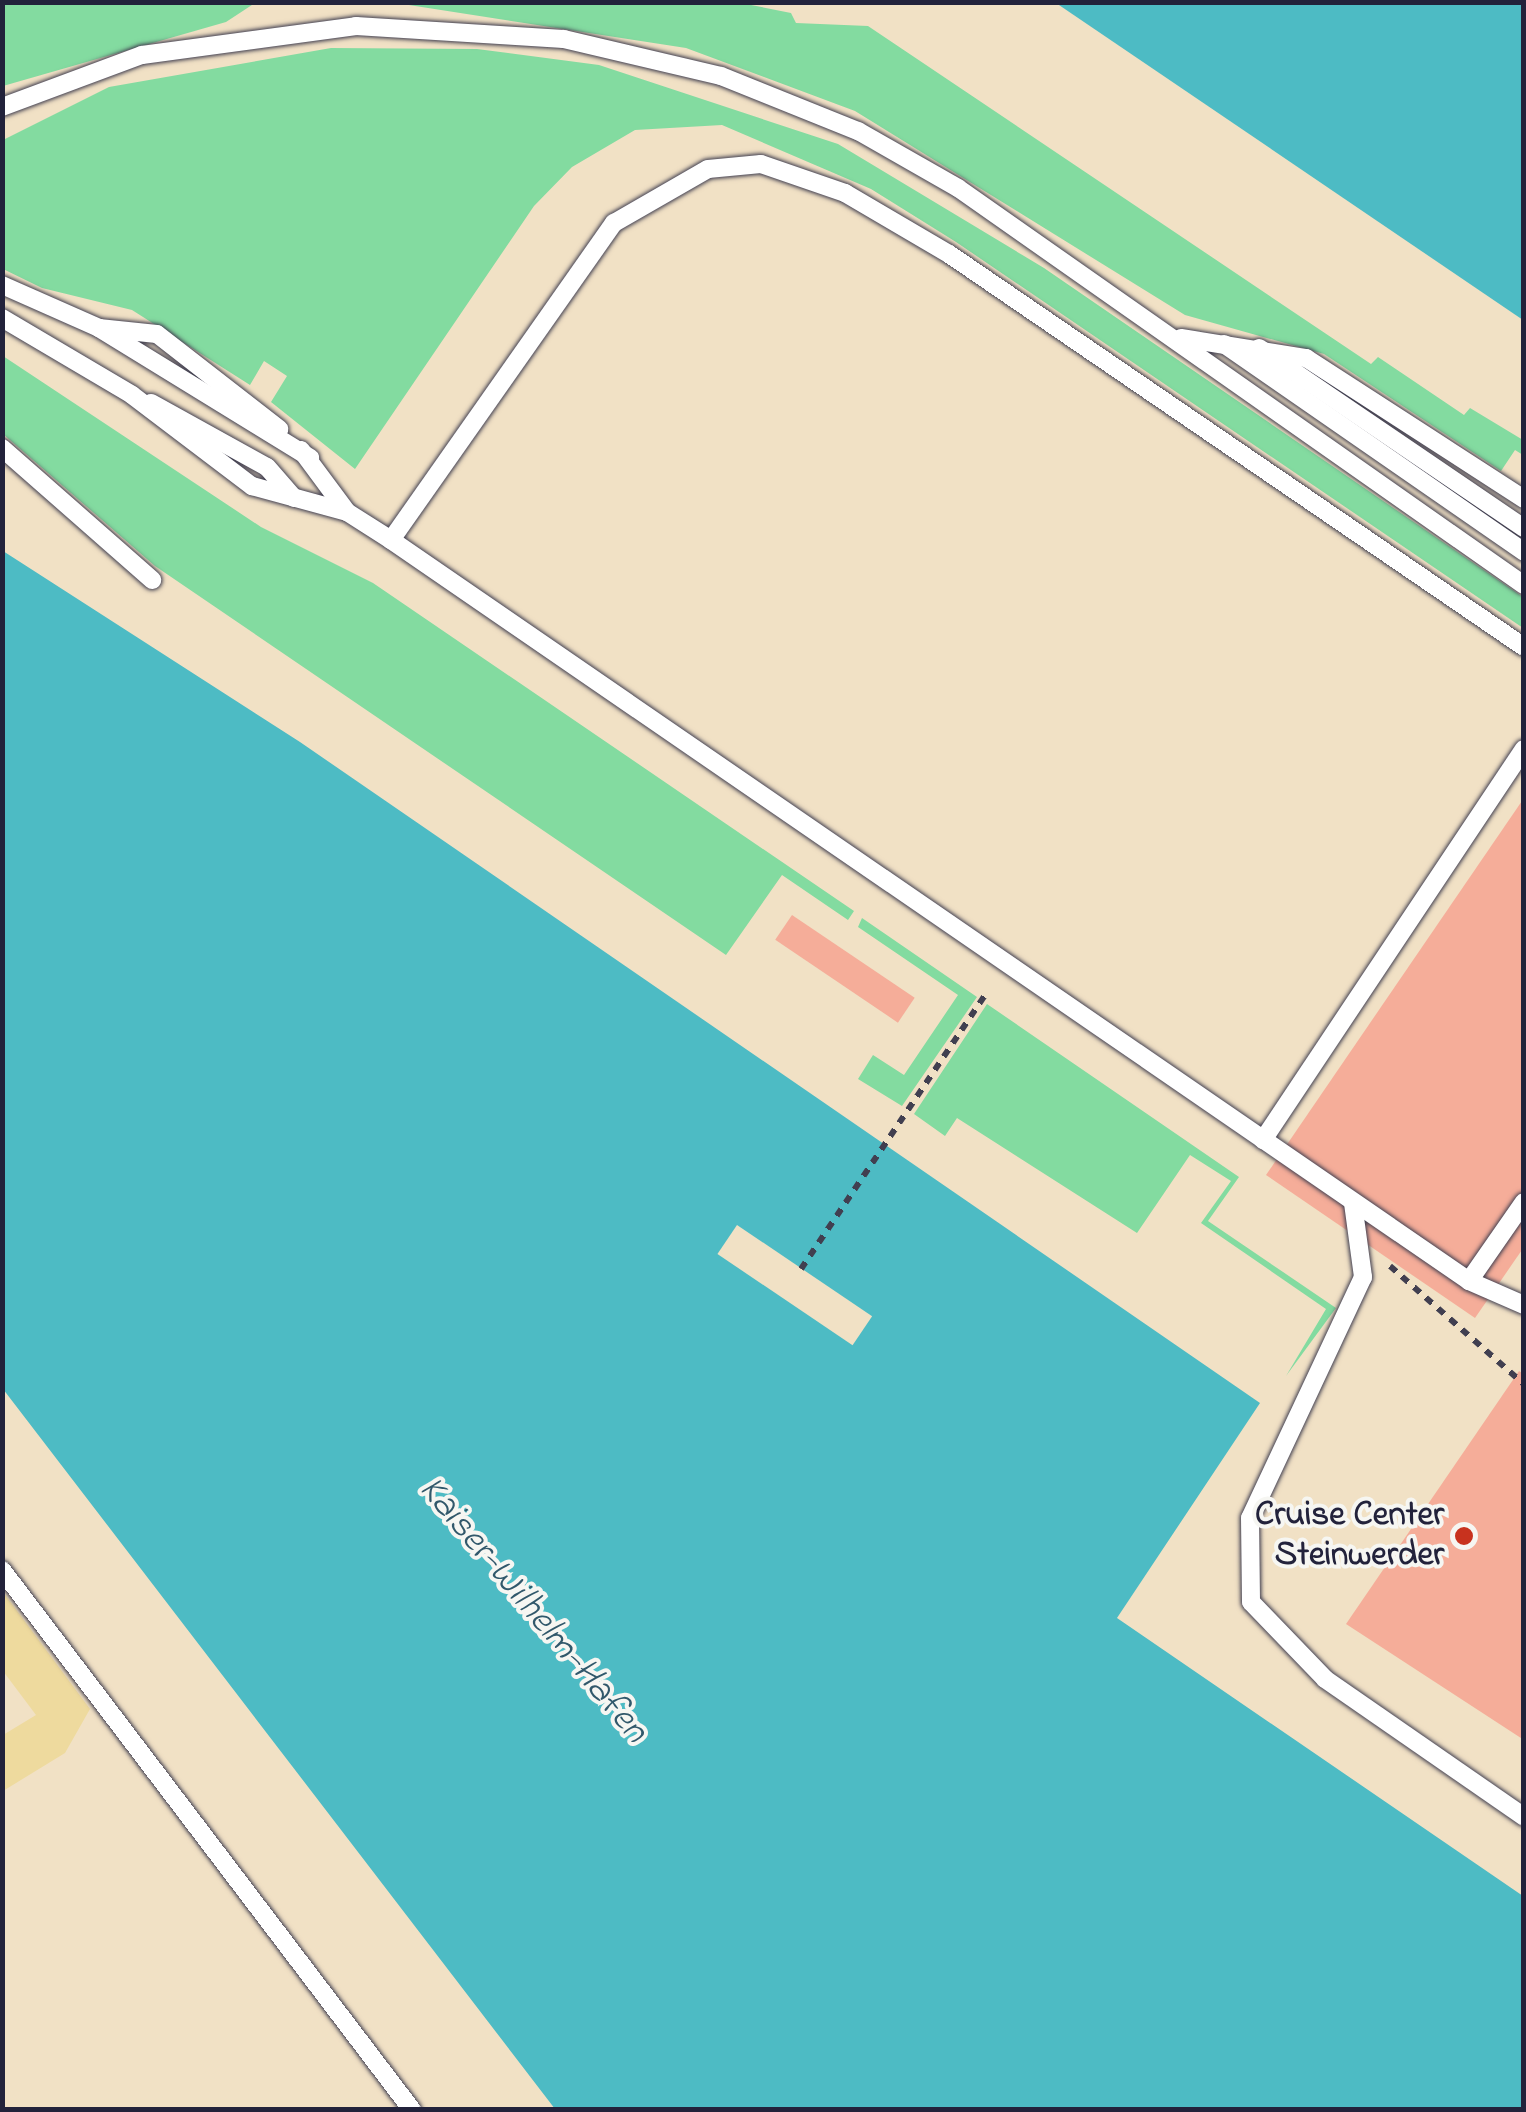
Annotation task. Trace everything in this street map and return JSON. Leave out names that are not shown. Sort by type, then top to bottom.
[{"type":"lane","points":[[5,108],[142,55],[282,30],[489,30],[641,53],[858,131],[1180,338],[1214,372],[1524,585]]},
{"type":"lane","points":[[391,540],[614,223],[708,169],[761,164],[845,194],[949,254],[1524,647]]},
{"type":"lane","points":[[2,285],[99,328],[157,334],[218,374],[310,458],[346,512]]},
{"type":"lane","points":[[2,318],[132,395],[252,486],[346,512],[391,540],[1469,1282],[1524,1305]]},
{"type":"lane","points":[[1180,338],[1252,344],[1338,374],[1524,499]]},
{"type":"lane","points":[[1220,341],[1524,552]]},
{"type":"lane","points":[[1252,344],[1524,528]]},
{"type":"lane","points":[[2,448],[152,580]]},
{"type":"lane","points":[[1263,1140],[1524,749]]},
{"type":"lane","points":[[1353,1202],[1365,1257],[1357,1296],[1250,1518],[1250,1602],[1324,1679],[1524,1816]]},
{"type":"lane","points":[[1469,1282],[1524,1202]]},
{"type":"lane","points":[[2,1570],[412,2110]]},
{"type":"path","points":[[801,1269],[988,991]]},
{"type":"path","points":[[1365,1257],[1386,1264],[1524,1384]]},
{"type":"green space","points":[[3,2],[255,3],[226,22],[3,86]]},
{"type":"green space","points":[[396,3],[741,3],[791,13],[796,23],[868,26],[1371,364],[1378,357],[1464,415],[1470,408],[1523,440],[1523,455],[1515,450],[1501,471],[1324,354],[1185,315],[855,111],[686,48]]},
{"type":"green space","points":[[331,48],[477,49],[599,65],[838,144],[1044,268],[1523,597],[1523,628],[956,242],[871,189],[722,125],[635,130],[572,167],[534,206],[355,469],[271,402],[287,376],[264,361],[250,385],[132,310],[42,288],[3,269],[3,140],[109,87]]},
{"type":"green space","points":[[3,356],[261,527],[373,583],[854,911],[848,920],[782,875],[726,955],[155,566],[3,434]]},
{"type":"green space","points":[[862,918],[977,997],[902,1106],[858,1079],[873,1055],[904,1075],[958,995],[858,927]]},
{"type":"green space","points":[[987,1004],[1239,1177],[1208,1221],[1336,1308],[1286,1376],[1326,1309],[1201,1223],[1231,1181],[1190,1155],[1137,1233],[957,1118],[945,1136],[914,1114]]},
{"type":"sand","points":[[3,1592],[90,1709],[65,1753],[3,1791],[3,1735],[36,1715],[3,1671]]},
{"type":"water","points":[[1056,3],[1523,3],[1523,320]]},
{"type":"water","name":"Kaiser-Wilhelm-Hafen","points":[[3,551],[300,742],[1260,1403],[1117,1618],[1523,1896],[1523,2109],[555,2109],[3,1389]]},
{"type":"pier","points":[[737,1225],[872,1316],[853,1345],[717,1254]]},
{"type":"building","points":[[1524,798],[1524,1247],[1475,1318],[1266,1175]]},
{"type":"building","points":[[792,915],[915,998],[898,1023],[775,940]]},
{"type":"building","name":"Cruise Center Steinwerder","points":[[1519,1371],[1524,1374],[1524,1740],[1346,1624]]},
{"type":"place","name":"Cruise Center Steinwerder","points":[[1464,1536]]}]
